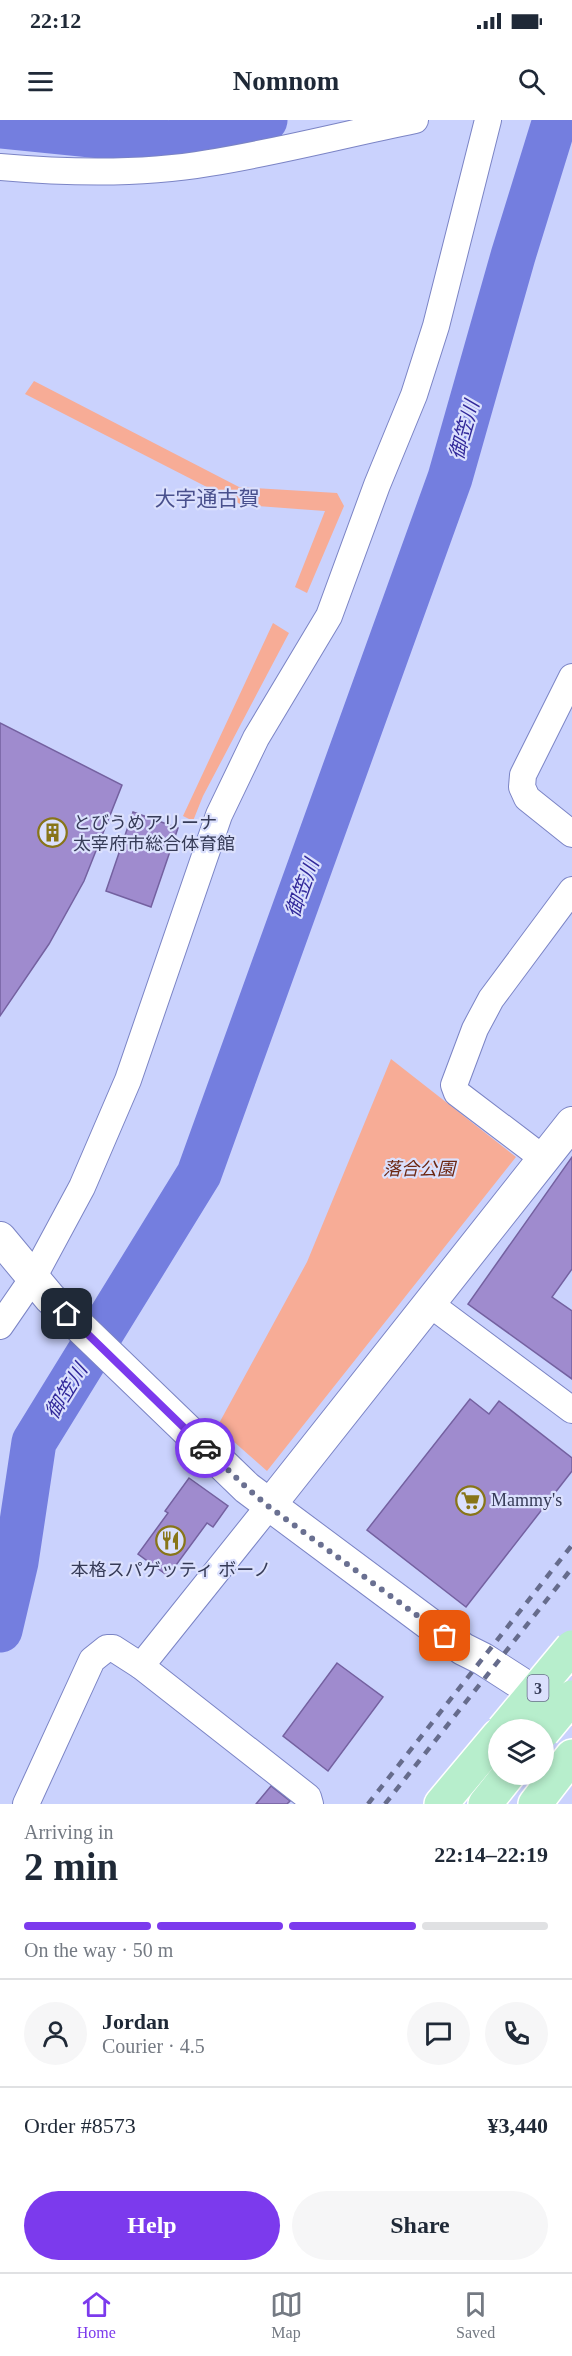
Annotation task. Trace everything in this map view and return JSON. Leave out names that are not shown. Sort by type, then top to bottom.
[{"type":"highway","name":"3","points":[[512,1719],[572,1647]]},
{"type":"highway","name":"3","points":[[553,1719],[572,1696]]},
{"type":"highway","points":[[441,1804],[488,1748]]},
{"type":"highway","points":[[535,1804],[572,1756]]},
{"type":"highway","points":[[485,1804],[500,1785]]},
{"type":"street","points":[[0,167],[57,172],[141,170],[208,163],[415,120]]},
{"type":"street","points":[[0,1326],[42,1288],[128,1080],[219,815],[256,738],[329,616],[376,485],[414,395],[436,326],[488,120]]},
{"type":"street","points":[[572,677],[523,775],[522,787],[527,798],[572,834]]},
{"type":"street","points":[[544,1160],[457,1093],[454,1085],[476,1029],[491,999],[572,890]]},
{"type":"street","points":[[141,1666],[258,1497],[430,1304],[572,1123]]},
{"type":"street","points":[[0,1238],[42,1288],[258,1497],[463,1649],[483,1659],[572,1716]]},
{"type":"street","points":[[430,1304],[572,1410]]},
{"type":"street","points":[[26,1804],[92,1660],[107,1648],[113,1648],[141,1666],[308,1797],[309,1804]]},
{"type":"green space","points":[[34,381],[239,487],[337,493],[344,506],[307,593],[295,587],[325,511],[242,505],[25,394]]},
{"type":"green space","points":[[273,623],[289,633],[203,796],[193,821],[183,816]]},
{"type":"green space","name":"落合公園","points":[[391,1059],[516,1157],[267,1471],[217,1427],[307,1262]]},
{"type":"building","name":"とびうめアリーナ 太宰府市総合体育館","points":[[0,723],[122,785],[84,881],[49,944],[0,1016]]},
{"type":"building","points":[[133,812],[178,828],[151,907],[106,891]]},
{"type":"building","points":[[572,1157],[572,1269],[552,1297],[572,1311],[572,1379],[468,1304]]},
{"type":"building","name":"Mammy's","points":[[470,1399],[489,1414],[499,1401],[572,1458],[572,1471],[466,1607],[367,1530]]},
{"type":"building","name":"本格スパゲッティ ボーノ","points":[[189,1478],[228,1506],[213,1527],[207,1523],[168,1576],[138,1554],[168,1513],[165,1511]]},
{"type":"building","points":[[337,1663],[383,1697],[328,1771],[283,1736]]},
{"type":"building","points":[[271,1786],[290,1801],[287,1804],[256,1804]]},
{"type":"waterway","points":[[0,126],[171,143],[265,120]]},
{"type":"waterway","name":"御笠川","points":[[0,1630],[16,1562],[34,1442],[199,1174],[450,478],[513,256],[555,120]]},
{"type":"railway","points":[[368,1804],[572,1545]]},
{"type":"railway","points":[[385,1804],[572,1568]]},
{"type":"way so far","points":[[205,1448],[268,1506],[445,1636]]},
{"type":"place","name":"とびうめアリーナ 太宰府市総合体育館","points":[[52,833]]},
{"type":"place","name":"Mammy's","points":[[470,1500]]},
{"type":"place","name":"本格スパゲッティ ボーノ","points":[[171,1541]]},
{"type":"district","name":"大字通古賀","points":[[207,499]]},
{"type":"route","points":[[67,1314],[205,1448]]}]
